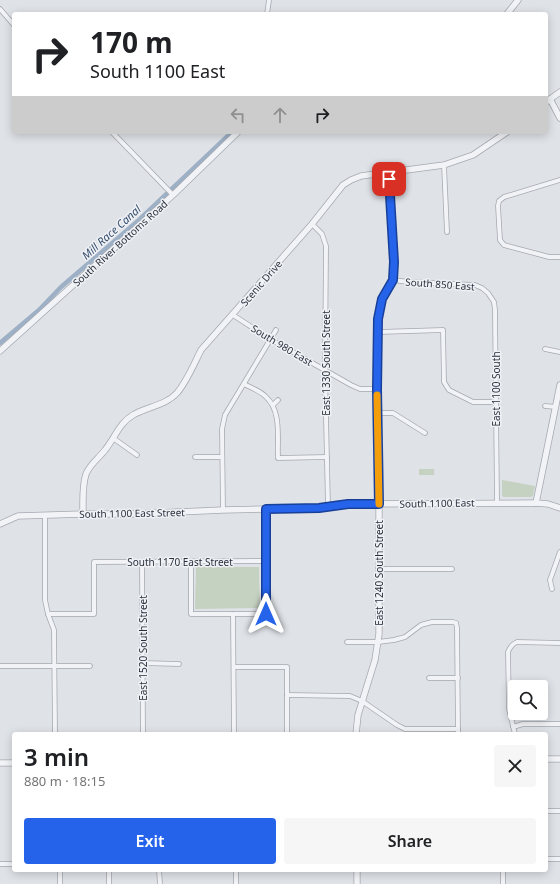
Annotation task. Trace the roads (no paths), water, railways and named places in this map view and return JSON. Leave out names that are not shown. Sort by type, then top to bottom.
[{"type":"street","points":[[267,12],[269,0]]},
{"type":"street","points":[[509,12],[518,0]]},
{"type":"street","points":[[0,9],[12,23]]},
{"type":"street","points":[[560,92],[548,101],[560,118]]},
{"type":"street","points":[[114,134],[172,194]]},
{"type":"street","name":"South River Bottoms Road","points":[[0,351],[236,134]]},
{"type":"street","name":"Scenic Drive","points":[[83,514],[86,474],[91,465],[105,450],[117,430],[132,415],[145,408],[160,404],[176,393],[192,369],[201,350],[312,224],[343,185],[350,180],[361,176],[444,165],[473,155],[505,134]]},
{"type":"street","points":[[444,165],[447,232]]},
{"type":"street","name":"East 1240 South Street","points":[[356,732],[358,715],[373,671],[378,642],[378,332],[379,309],[382,299],[393,280],[394,262],[388,172]]},
{"type":"street","points":[[560,180],[504,197],[499,201],[498,206],[500,240],[504,245],[549,257],[560,257]]},
{"type":"street","name":"East 1330 South Street","points":[[312,224],[322,234],[326,246],[325,371],[328,507]]},
{"type":"street","name":"South 850 East","points":[[393,280],[471,284],[486,290]]},
{"type":"street","name":"East 1100 South","points":[[486,290],[492,299],[495,310],[497,502]]},
{"type":"street","name":"South 980 East","points":[[233,315],[270,339],[325,371],[360,389],[377,389]]},
{"type":"street","points":[[223,510],[222,429],[225,415],[276,330]]},
{"type":"street","points":[[378,332],[443,330],[444,382],[449,390],[473,402],[496,402]]},
{"type":"street","points":[[545,349],[560,352]]},
{"type":"street","points":[[244,384],[266,396],[273,405],[277,417],[278,458],[327,458]]},
{"type":"street","points":[[536,503],[560,385]]},
{"type":"street","points":[[273,405],[278,400]]},
{"type":"street","points":[[545,406],[556,407]]},
{"type":"street","points":[[377,413],[393,413],[425,434]]},
{"type":"street","points":[[113,438],[137,455]]},
{"type":"street","points":[[195,457],[222,457]]},
{"type":"street","name":"South 1100 East","points":[[266,509],[319,508],[348,504],[497,502],[548,504],[560,508]]},
{"type":"street","points":[[190,562],[191,614],[266,614],[266,509]]},
{"type":"street","name":"South 1100 East Street","points":[[0,524],[18,516],[133,514],[266,509]]},
{"type":"street","points":[[44,515],[45,600],[54,630],[54,732]]},
{"type":"street","points":[[552,589],[550,580],[560,552]]},
{"type":"street","name":"South 1170 East Street","points":[[48,614],[94,614],[94,562],[266,561]]},
{"type":"street","name":"East 1520 South Street","points":[[142,562],[143,732]]},
{"type":"street","points":[[378,569],[452,569]]},
{"type":"street","points":[[233,614],[234,732]]},
{"type":"street","points":[[287,695],[350,696],[362,701],[396,725],[405,729],[458,729],[458,628],[456,624],[453,622],[432,622],[421,625],[405,637],[378,642],[347,642]]},
{"type":"street","points":[[514,732],[509,709],[508,652],[512,645],[517,642],[560,643]]},
{"type":"street","points":[[143,663],[179,664]]},
{"type":"street","points":[[0,666],[90,666]]},
{"type":"street","points":[[234,667],[287,667],[287,732]]},
{"type":"street","points":[[429,678],[458,678]]},
{"type":"street","points":[[513,727],[523,724],[560,724]]},
{"type":"street","points":[[548,759],[560,759]]},
{"type":"street","points":[[0,763],[12,763]]},
{"type":"street","points":[[548,811],[560,811]]},
{"type":"street","points":[[548,859],[560,858]]},
{"type":"street","points":[[0,864],[12,864]]},
{"type":"street","points":[[60,872],[60,884]]},
{"type":"street","points":[[109,872],[109,884]]},
{"type":"street","points":[[160,872],[160,884]]},
{"type":"street","points":[[236,872],[236,884]]},
{"type":"street","points":[[357,872],[357,884]]},
{"type":"street","points":[[503,872],[503,884]]},
{"type":"waterway","name":"Mill Race Canal","points":[[0,343],[39,310],[61,287],[139,220],[230,134]]}]
